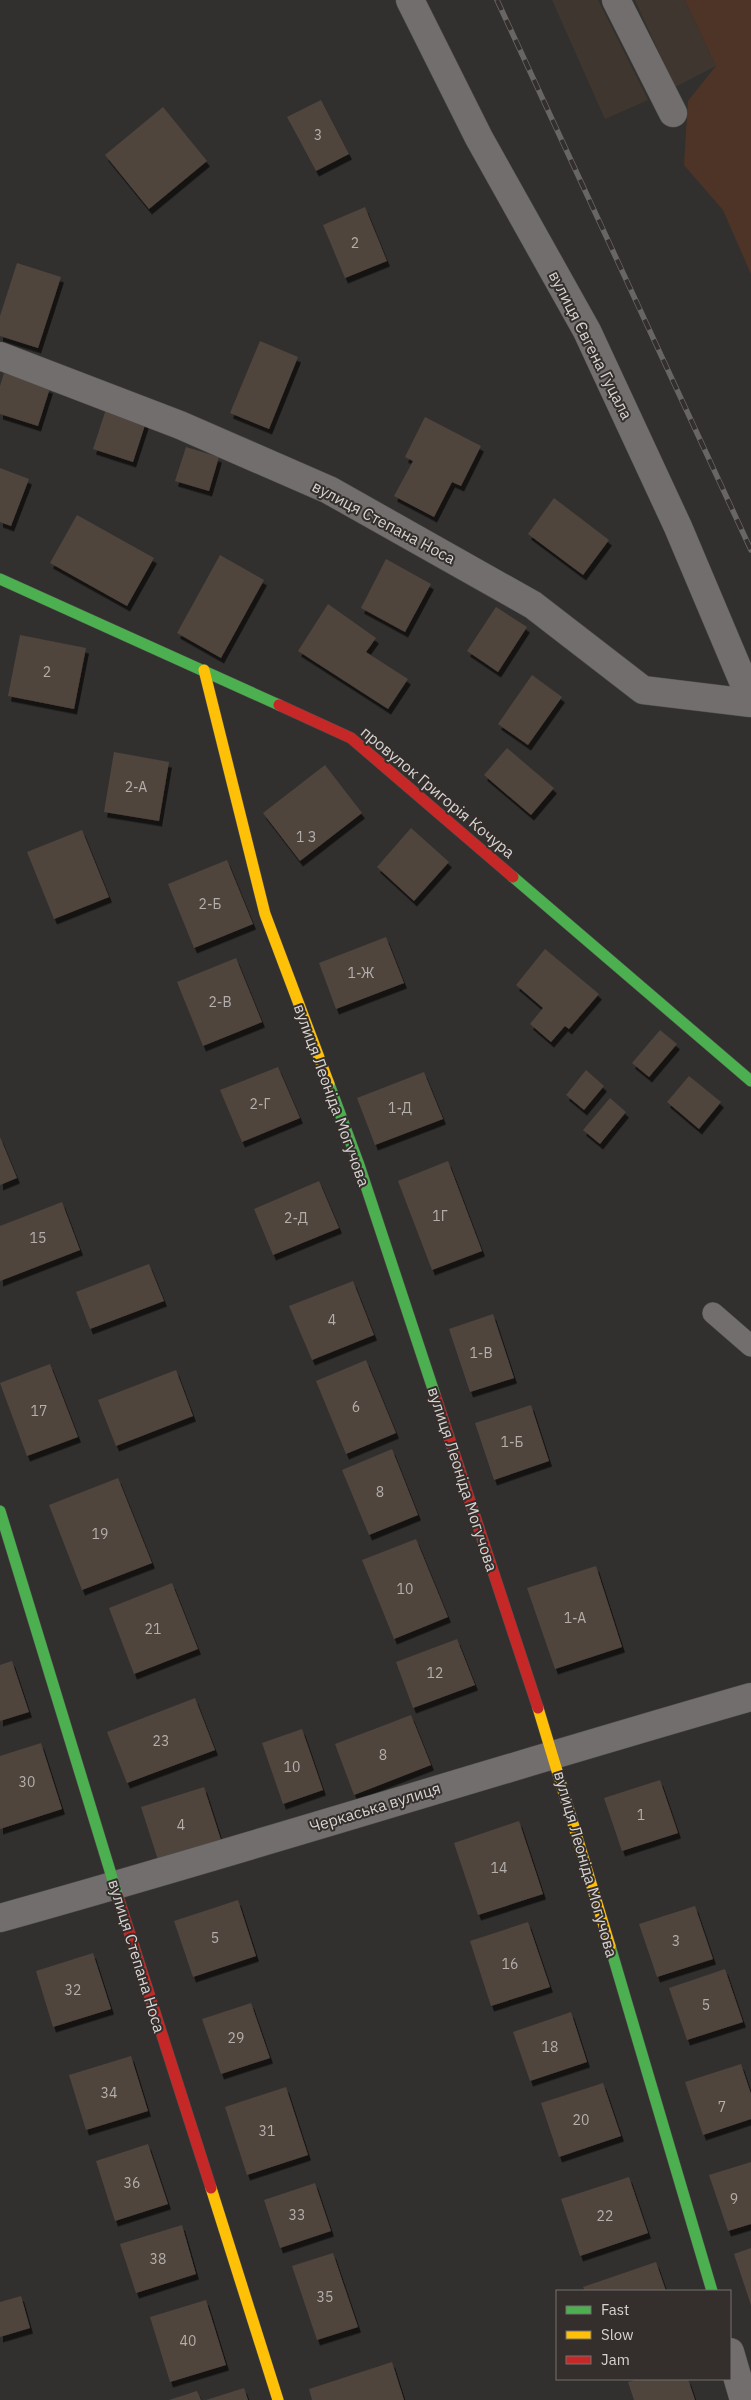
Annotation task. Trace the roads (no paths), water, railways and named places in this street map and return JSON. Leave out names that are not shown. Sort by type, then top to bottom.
[{"type":"street","name":"вулиця Євгена Гуцала","points":[[410,0],[479,138],[587,331],[678,527],[751,702]]},
{"type":"street","points":[[616,0],[673,113]]},
{"type":"street","name":"вулиця Степана Носа","points":[[0,356],[180,425],[329,490],[533,605],[643,690],[751,702]]},
{"type":"street","name":"провулок Григорія Кочура","points":[[0,579],[352,738],[751,1081]]},
{"type":"street","name":"вулиця Леоніда Могучова","points":[[204,670],[265,914],[359,1165],[553,1754],[712,2290]]},
{"type":"street","name":"вулиця Степана Носа","points":[[0,1510],[115,1886],[278,2400]]},
{"type":"street","name":"Черкаська вулиця","points":[[0,1918],[115,1886],[553,1754],[751,1697]]},
{"type":"street","points":[[731,2355],[744,2400]]},
{"type":"lane","points":[[713,1313],[751,1346]]},
{"type":"railway","points":[[497,0],[751,550]]}]
